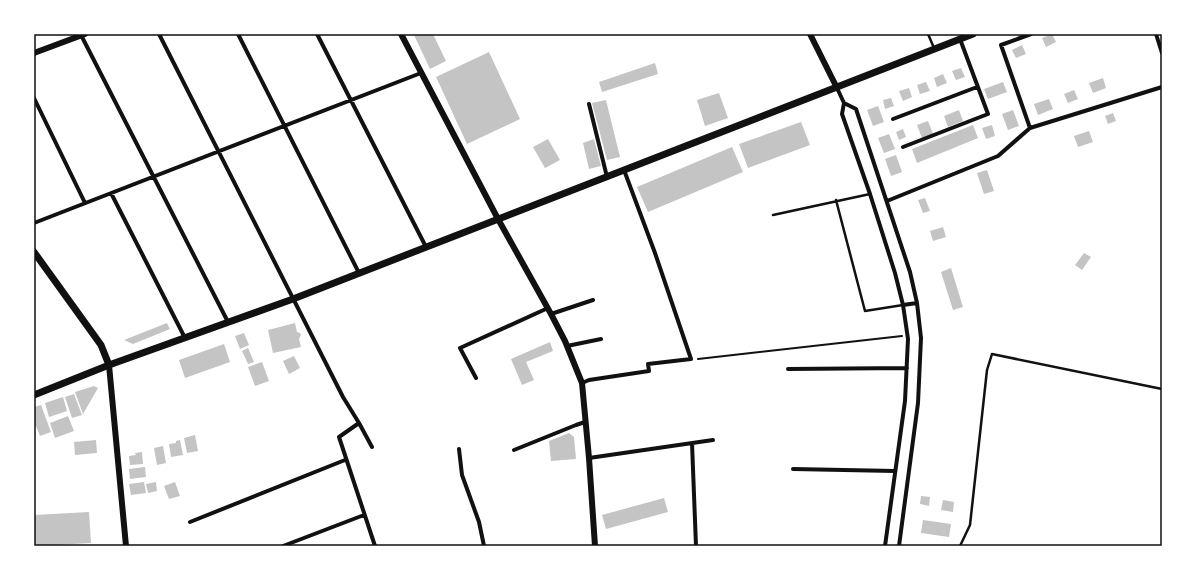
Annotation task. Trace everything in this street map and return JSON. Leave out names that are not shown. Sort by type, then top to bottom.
[{"type":"main road","points":[[34,395],[109,365],[293,299],[973,34]]},
{"type":"main road","points":[[34,252],[101,345],[109,365]]},
{"type":"street","points":[[159,34],[343,397],[372,447]]},
{"type":"street","points":[[238,34],[359,273]]},
{"type":"street","points":[[318,34],[426,247]]},
{"type":"street","points":[[401,34],[498,219],[550,311],[567,346],[582,383],[595,546]]},
{"type":"street","points":[[810,34],[844,103],[856,110],[910,272],[917,303],[921,338],[918,403],[899,546]]},
{"type":"street","points":[[1030,128],[1002,45],[1031,34]]},
{"type":"street","points":[[1156,34],[1162,52]]},
{"type":"street","points":[[34,53],[83,35],[228,322]]},
{"type":"street","points":[[903,147],[988,114],[960,39]]},
{"type":"street","points":[[34,223],[421,73]]},
{"type":"street","points":[[893,119],[977,87]]},
{"type":"street","points":[[887,201],[998,156],[1030,128],[1162,87]]},
{"type":"street","points":[[34,98],[86,203]]},
{"type":"street","points":[[844,103],[842,114],[870,194],[895,273],[903,305],[907,335],[905,401],[885,546]]},
{"type":"street","points":[[589,104],[607,177]]},
{"type":"street","points":[[582,383],[589,380],[649,371],[648,364],[691,359],[655,253],[624,170]]},
{"type":"street","points":[[111,193],[185,338]]},
{"type":"street","points":[[476,378],[460,348],[550,311],[593,300]]},
{"type":"street","points":[[903,305],[917,303]]},
{"type":"street","points":[[567,346],[601,339]]},
{"type":"street","points":[[109,365],[126,546]]},
{"type":"street","points":[[788,369],[907,368]]},
{"type":"street","points":[[514,450],[576,424],[585,422]]},
{"type":"street","points":[[359,423],[338,437],[374,546]]},
{"type":"street","points":[[589,458],[712,440]]},
{"type":"street","points":[[692,443],[696,546]]},
{"type":"street","points":[[460,449],[462,474],[479,522],[484,546]]},
{"type":"street","points":[[190,522],[345,460]]},
{"type":"street","points":[[793,469],[895,472]]},
{"type":"street","points":[[284,546],[364,515]]},
{"type":"lane","points":[[928,34],[934,49]]},
{"type":"lane","points":[[773,215],[836,200],[870,194]]},
{"type":"lane","points":[[836,200],[865,311],[903,305]]},
{"type":"lane","points":[[960,546],[970,525],[987,370],[992,354],[1162,389]]},
{"type":"path","points":[[691,359],[907,335]]},
{"type":"building","points":[[433,34],[446,61],[430,69],[414,35]]},
{"type":"building","points":[[1052,34],[1056,42],[1046,47],[1042,38]]},
{"type":"building","points":[[1022,45],[1026,54],[1016,58],[1012,50]]},
{"type":"building","points":[[489,52],[520,119],[467,144],[436,77]]},
{"type":"building","points":[[655,63],[658,74],[602,92],[599,82]]},
{"type":"building","points":[[961,68],[965,77],[956,80],[952,71]]},
{"type":"building","points":[[943,74],[947,83],[937,87],[934,78]]},
{"type":"building","points":[[1103,78],[1106,88],[1093,93],[1089,83]]},
{"type":"building","points":[[926,82],[930,91],[920,94],[917,85]]},
{"type":"building","points":[[1003,82],[1007,92],[988,99],[984,89]]},
{"type":"building","points":[[909,88],[912,97],[903,101],[899,91]]},
{"type":"building","points":[[1074,90],[1078,99],[1068,103],[1064,94]]},
{"type":"building","points":[[719,93],[728,118],[705,126],[697,100]]},
{"type":"building","points":[[891,98],[894,106],[885,109],[883,100]]},
{"type":"building","points":[[1049,99],[1053,109],[1038,115],[1034,104]]},
{"type":"building","points":[[606,100],[620,157],[607,160],[592,103]]},
{"type":"building","points":[[878,106],[884,122],[873,126],[867,110]]},
{"type":"building","points":[[959,110],[963,121],[948,127],[944,116]]},
{"type":"building","points":[[1013,110],[1019,126],[1008,130],[1002,114]]},
{"type":"building","points":[[1113,113],[1116,121],[1108,124],[1105,116]]},
{"type":"building","points":[[928,121],[933,134],[922,138],[917,125]]},
{"type":"building","points":[[801,122],[810,145],[748,168],[739,144]]},
{"type":"building","points":[[973,125],[978,138],[917,163],[912,149]]},
{"type":"building","points":[[992,125],[995,136],[986,139],[982,128]]},
{"type":"building","points":[[903,129],[906,137],[899,140],[896,132]]},
{"type":"building","points":[[1089,131],[1093,142],[1078,147],[1074,136]]},
{"type":"building","points":[[889,134],[895,149],[884,153],[878,138]]},
{"type":"building","points":[[548,139],[560,160],[545,168],[533,147]]},
{"type":"building","points":[[594,139],[601,166],[589,169],[583,143]]},
{"type":"building","points":[[732,147],[743,172],[648,212],[637,187]]},
{"type":"building","points":[[896,155],[902,172],[891,176],[885,159]]},
{"type":"building","points":[[987,170],[994,191],[984,194],[977,173]]},
{"type":"building","points":[[925,198],[930,211],[923,213],[918,200]]},
{"type":"building","points":[[943,227],[946,237],[933,241],[930,231]]},
{"type":"building","points":[[1084,253],[1091,257],[1082,270],[1075,265]]},
{"type":"building","points":[[951,268],[963,307],[953,310],[941,272]]},
{"type":"building","points":[[167,323],[170,329],[133,344],[124,340]]},
{"type":"building","points":[[295,323],[297,332],[301,335],[299,339],[301,347],[273,353],[268,330]]},
{"type":"building","points":[[244,333],[249,345],[240,349],[235,336]]},
{"type":"building","points":[[550,342],[553,351],[526,362],[534,380],[522,385],[511,359]]},
{"type":"building","points":[[224,344],[230,362],[185,378],[179,360]]},
{"type":"building","points":[[248,348],[254,362],[248,364],[242,351]]},
{"type":"building","points":[[294,356],[300,368],[289,374],[283,361]]},
{"type":"building","points":[[262,362],[269,381],[255,386],[248,367]]},
{"type":"building","points":[[94,386],[98,388],[83,414],[75,392]]},
{"type":"building","points":[[74,394],[82,415],[72,418],[65,397]]},
{"type":"building","points":[[63,397],[67,411],[49,417],[45,403]]},
{"type":"building","points":[[41,405],[51,432],[40,436],[36,426],[34,427],[34,407]]},
{"type":"building","points":[[68,416],[74,431],[55,438],[50,423]]},
{"type":"building","points":[[569,433],[574,437],[576,459],[551,461],[549,441]]},
{"type":"building","points":[[195,435],[198,451],[187,453],[184,438]]},
{"type":"building","points":[[96,440],[97,453],[75,455],[74,442]]},
{"type":"building","points":[[180,440],[183,455],[171,457],[169,444],[176,443],[176,441]]},
{"type":"building","points":[[163,446],[166,463],[157,465],[154,448]]},
{"type":"building","points":[[142,452],[143,464],[130,465],[129,456]]},
{"type":"building","points":[[145,467],[146,477],[130,479],[129,469]]},
{"type":"building","points":[[144,482],[146,493],[131,495],[129,484]]},
{"type":"building","points":[[156,482],[157,491],[148,493],[146,484]]},
{"type":"building","points":[[175,482],[180,496],[169,499],[164,486]]},
{"type":"building","points":[[921,496],[930,497],[929,506],[920,504]]},
{"type":"building","points":[[664,498],[668,512],[606,529],[602,515]]},
{"type":"building","points":[[943,500],[954,502],[953,512],[941,510]]},
{"type":"building","points":[[89,512],[91,543],[35,546],[34,515]]},
{"type":"building","points":[[923,520],[951,524],[949,537],[921,533]]}]
